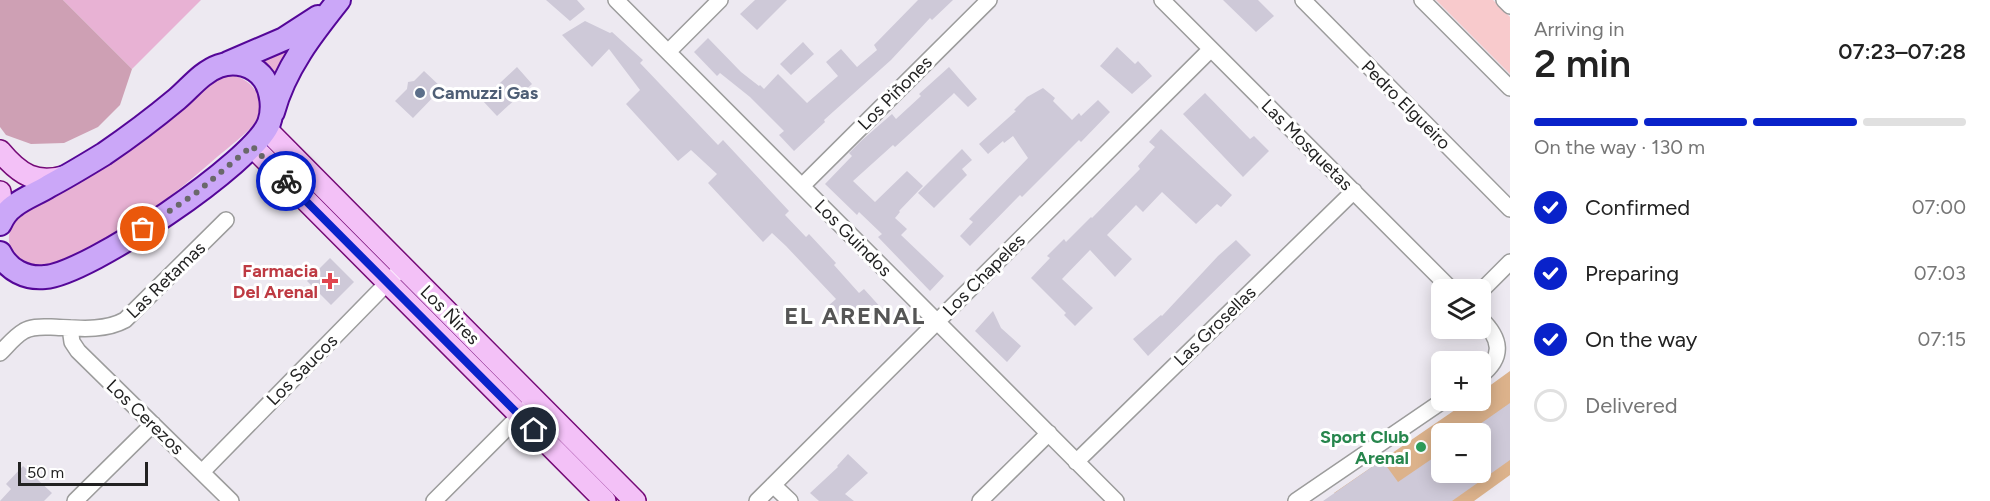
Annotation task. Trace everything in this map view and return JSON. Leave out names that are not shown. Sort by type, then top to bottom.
[{"type":"main road","points":[[1,221],[13,206],[68,176],[136,132],[202,76],[221,65],[253,54],[284,39],[339,0]]},
{"type":"main road","points":[[0,280],[44,278],[78,268],[132,237],[196,193],[262,132],[295,59],[339,0]]},
{"type":"main road","points":[[221,65],[241,64],[250,67],[264,79],[272,104],[262,132]]},
{"type":"main road","points":[[0,253],[17,272],[44,278]]},
{"type":"street","name":"Los Guindos","points":[[616,0],[1116,501]]},
{"type":"street","points":[[668,52],[720,0]]},
{"type":"street","name":"Los Piñones","points":[[802,186],[989,0]]},
{"type":"street","name":"Las Mosquetas","points":[[1162,0],[1441,279]]},
{"type":"street","name":"Pedro Elgueiro","points":[[1302,0],[1510,209]]},
{"type":"street","points":[[1422,0],[1510,88]]},
{"type":"street","points":[[1504,0],[1510,6]]},
{"type":"street","name":"Los Chapeles","points":[[757,501],[1211,49]]},
{"type":"street","name":"Los Ñires","points":[[262,132],[635,501]]},
{"type":"street","name":"Los Ñires","points":[[262,132],[387,283],[605,501]]},
{"type":"street","points":[[0,151],[20,171],[33,178],[50,180],[68,176]]},
{"type":"street","name":"Las Grosellas","points":[[1077,462],[1354,191]]},
{"type":"street","points":[[0,192],[1,221]]},
{"type":"street","name":"Las Retamas","points":[[0,353],[18,335],[28,329],[108,327],[125,320],[226,219]]},
{"type":"street","points":[[1491,281],[1510,262]]},
{"type":"street","name":"Los Saucos","points":[[202,472],[402,268]]},
{"type":"street","name":"Los Cerezos","points":[[70,328],[70,337],[74,347],[231,501]]},
{"type":"street","points":[[1491,330],[1501,348],[1491,366]]},
{"type":"street","points":[[434,501],[535,400]]},
{"type":"street","points":[[1296,501],[1431,409]]},
{"type":"street","points":[[75,501],[153,424]]},
{"type":"street","points":[[980,501],[1048,433]]},
{"type":"street","points":[[773,485],[790,501]]},
{"type":"shaded area","points":[[0,0],[63,0],[132,69],[120,105],[98,127],[64,143],[31,144],[6,135],[0,127]]},
{"type":"shaded area","points":[[63,0],[201,0],[132,69]]},
{"type":"shaded area","points":[[1436,0],[1493,0],[1510,17],[1510,74]]},
{"type":"shaded area","points":[[300,38],[274,79],[260,63],[277,55]]},
{"type":"shaded area","points":[[231,75],[247,82],[259,99],[255,123],[242,137],[154,208],[122,230],[67,260],[48,267],[32,266],[15,254],[10,246],[9,237],[18,216],[142,139],[217,78]]},
{"type":"shaded area","name":"Sport Club Arenal","points":[[1510,371],[1510,475],[1474,501],[1340,501],[1334,493],[1431,426],[1431,483],[1491,483],[1491,423],[1436,423],[1453,411],[1491,411],[1491,385]]},
{"type":"building","points":[[546,0],[577,0],[585,9],[570,21]]},
{"type":"building","points":[[755,0],[787,0],[757,30],[740,14]]},
{"type":"building","points":[[918,0],[953,0],[932,20],[930,18],[891,60],[824,120],[825,122],[794,151],[779,135],[784,131],[750,97],[720,73],[717,76],[694,52],[708,38],[741,72],[759,86],[764,89],[778,74],[807,103],[838,76],[826,62],[841,49],[857,67],[877,50],[874,45]]},
{"type":"building","points":[[1223,0],[1258,0],[1274,16],[1256,32]]},
{"type":"building","points":[[585,21],[612,32],[643,60],[640,63],[718,145],[723,140],[789,211],[785,215],[806,237],[809,234],[836,263],[834,265],[859,293],[864,289],[883,310],[867,325],[859,315],[848,326],[828,306],[836,299],[786,246],[772,233],[763,242],[708,183],[717,174],[691,150],[678,161],[626,104],[640,90],[609,49],[592,67],[562,35]]},
{"type":"building","points":[[803,42],[814,54],[791,75],[780,64]]},
{"type":"building","points":[[1117,47],[1135,64],[1138,61],[1152,76],[1132,94],[1100,66]]},
{"type":"building","points":[[517,67],[532,84],[497,116],[482,100]]},
{"type":"building","points":[[949,67],[977,99],[968,107],[954,93],[895,147],[893,145],[853,181],[875,202],[907,171],[923,186],[895,218],[907,229],[901,235],[944,276],[930,291],[878,237],[882,234],[859,212],[857,215],[825,184],[852,156],[849,153],[861,141],[892,114],[896,119]]},
{"type":"building","name":"Camuzzi Gas","points":[[424,71],[442,88],[413,118],[395,101],[407,89],[408,82],[414,81]]},
{"type":"building","points":[[1043,88],[1055,98],[1053,101],[1072,120],[1079,113],[1081,116],[1098,100],[1110,112],[1022,197],[1020,195],[970,246],[960,236],[973,222],[969,219],[1028,158],[1013,136],[988,154],[979,144],[1016,111],[1014,110],[1027,97]]},
{"type":"building","points":[[1205,93],[1250,139],[1254,136],[1269,151],[1243,177],[1183,114]]},
{"type":"building","points":[[1161,129],[1232,195],[1221,207],[1217,204],[1196,224],[1162,192],[1143,212],[1136,205],[1107,235],[1132,259],[1115,277],[1090,250],[1062,279],[1093,308],[1075,326],[1064,315],[1066,313],[1031,278],[1050,258],[1047,256],[1064,239],[1066,242],[1140,169],[1138,166],[1155,147],[1149,142]]},
{"type":"building","points":[[962,149],[972,160],[962,169],[967,175],[934,208],[918,193]]},
{"type":"building","points":[[1236,240],[1251,255],[1148,356],[1133,339],[1162,316]]},
{"type":"building","name":"Farmacia Del Arenal","points":[[330,258],[354,282],[331,305],[307,281]]},
{"type":"building","points":[[993,311],[1001,328],[1021,346],[1007,362],[975,331]]},
{"type":"building","points":[[1510,403],[1510,460],[1491,473],[1491,423],[1481,423]]},
{"type":"building","points":[[848,454],[868,473],[845,494],[854,501],[819,501],[810,493],[838,467]]},
{"type":"building","points":[[1382,460],[1398,482],[1431,460],[1431,483],[1477,483],[1452,501],[1323,501]]},
{"type":"building","points":[[23,466],[52,493],[44,501],[0,501],[11,489],[6,484]]},
{"type":"way so far","points":[[143,229],[196,193],[252,146],[286,181]]},
{"type":"place","name":"Camuzzi Gas","points":[[420,93]]},
{"type":"place","name":"Farmacia Del Arenal","points":[[330,281]]},
{"type":"place","name":"Sport Club Arenal","points":[[1421,447]]},
{"type":"district","name":"EL ARENAL","points":[[855,315]]},
{"type":"route","points":[[286,181],[534,430]]}]
